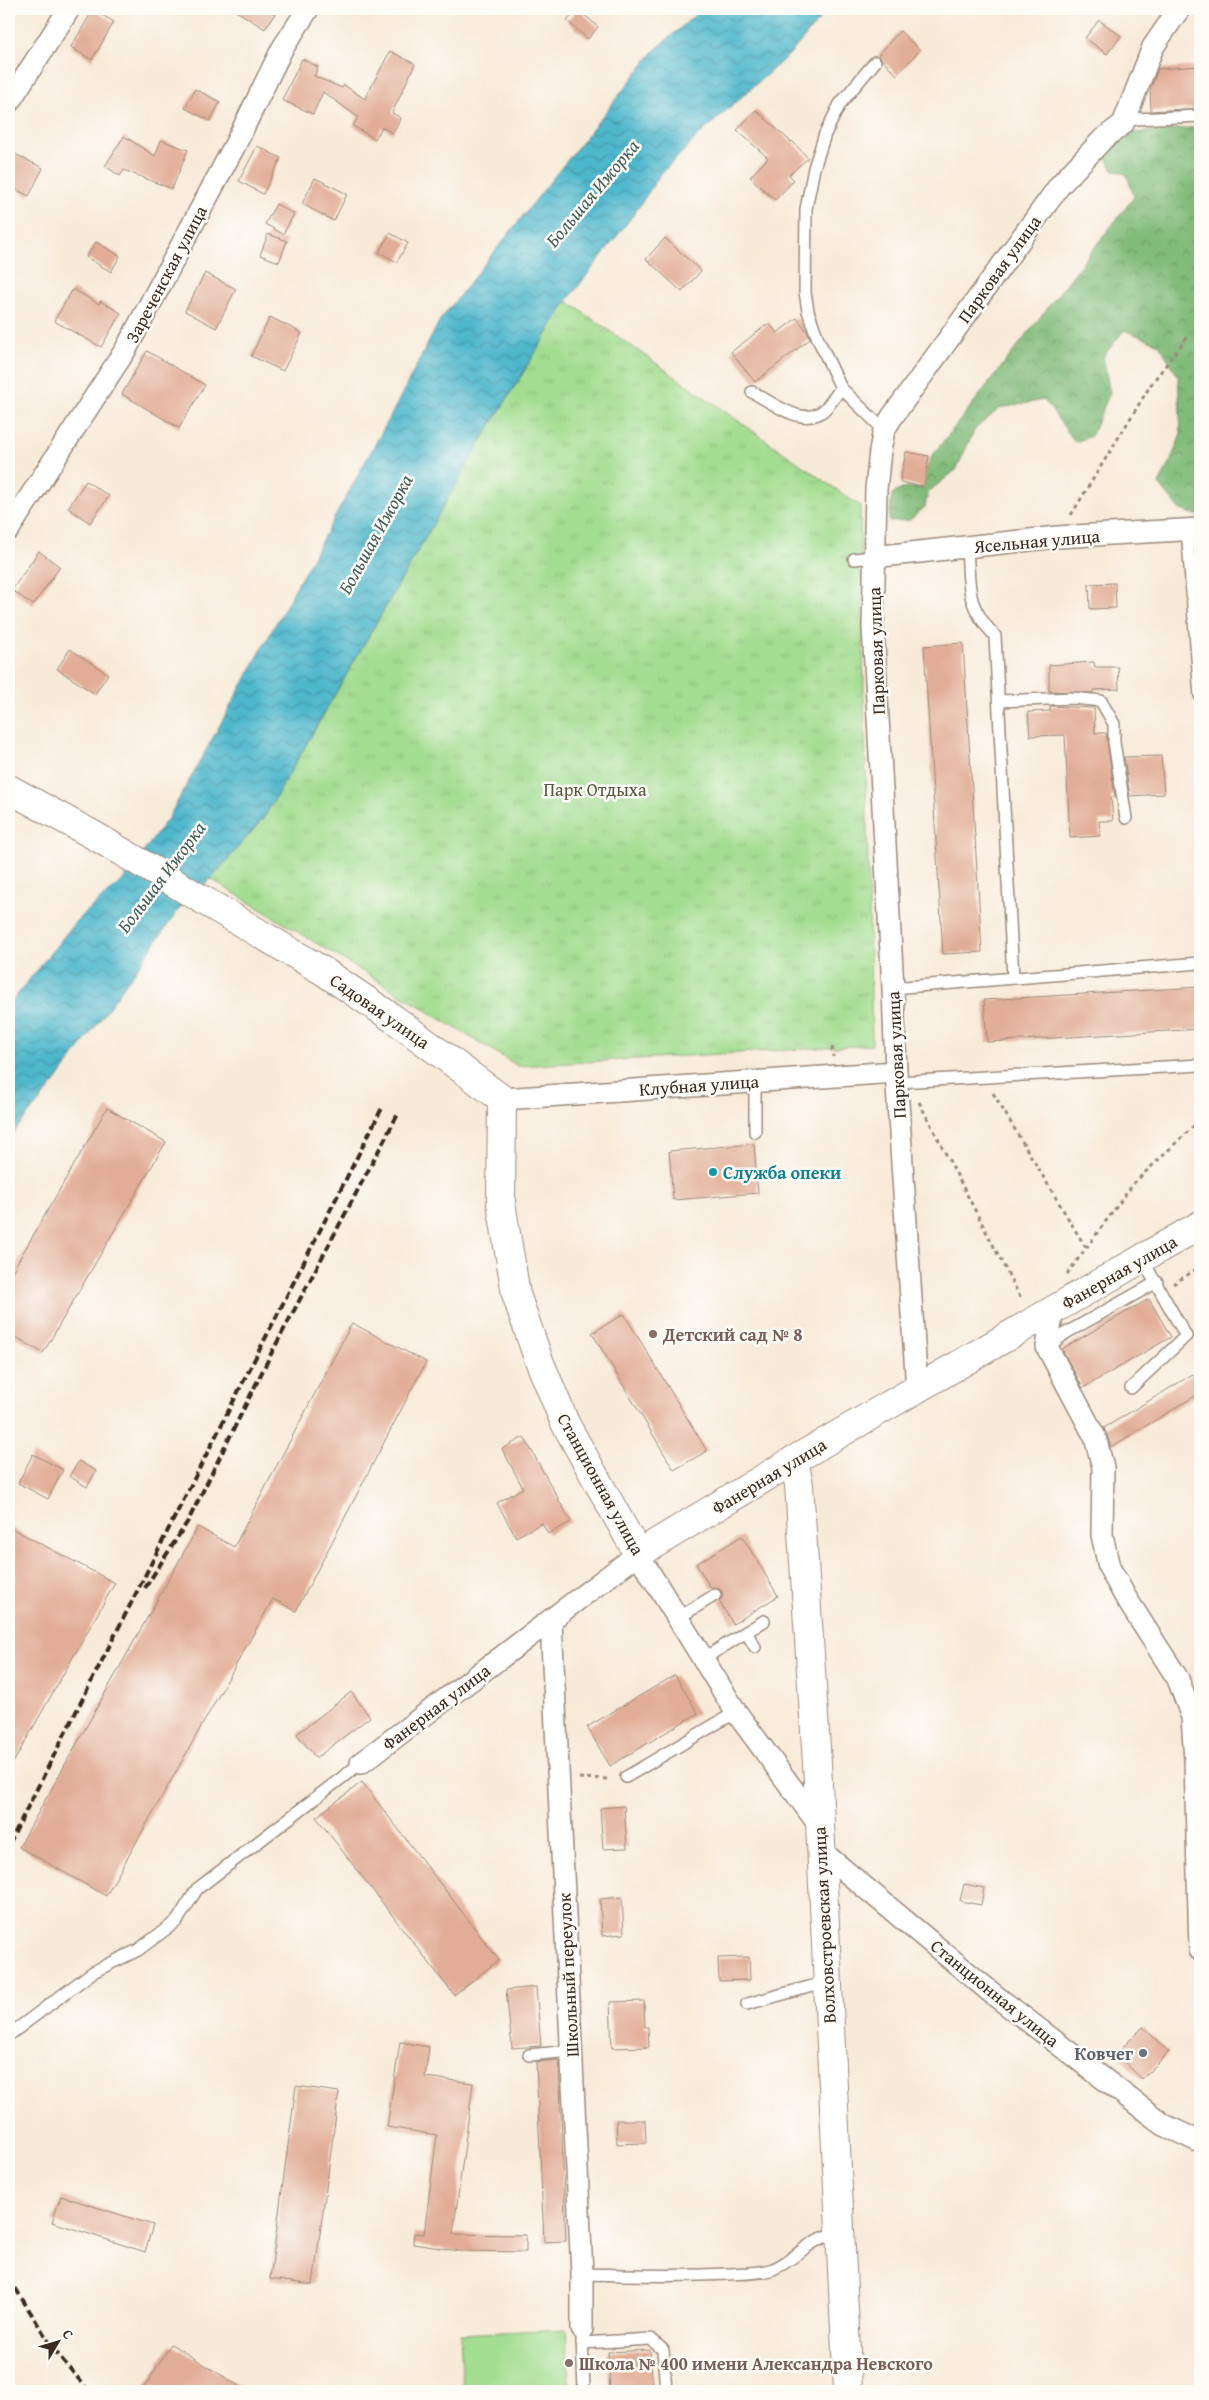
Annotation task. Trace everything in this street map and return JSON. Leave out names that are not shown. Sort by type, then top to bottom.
[{"type":"street","points":[[9,102],[69,9]]},
{"type":"street","name":"Зареченская улица","points":[[9,530],[126,349],[235,145],[282,49],[308,9]]},
{"type":"street","points":[[1123,124],[1153,47],[1179,9]]},
{"type":"street","name":"Парковая улица","points":[[917,1389],[873,628],[864,558],[884,430],[1060,185],[1102,139],[1123,124]]},
{"type":"street","name":"Ясельная улица","points":[[864,558],[1057,537],[1194,529]]},
{"type":"street","name":"Садовая улица","points":[[9,789],[95,836],[346,987],[394,1019],[502,1099]]},
{"type":"street","name":"Клубная улица","points":[[502,1099],[755,1082],[900,1078]]},
{"type":"street","name":"Станционная улица","points":[[502,1099],[501,1202],[516,1294],[538,1358],[566,1424],[638,1554],[736,1712],[820,1838],[1001,2000],[1164,2125],[1200,2142]]},
{"type":"street","name":"Фанерная улица","points":[[361,1763],[638,1554],[917,1389],[1053,1320],[1142,1259],[1200,1225]]},
{"type":"street","points":[[1053,1320],[1047,1347],[1095,1437],[1103,1467],[1102,1535],[1109,1567],[1126,1598],[1178,1679],[1192,1717],[1195,1760],[1200,1950]]},
{"type":"street","name":"Волховстроевская улица","points":[[794,1460],[800,1504],[817,1763],[848,2391]]},
{"type":"street","name":"Школьный переулок","points":[[551,1621],[582,2274],[582,2336]]},
{"type":"lane","points":[[876,62],[840,104],[825,134],[814,168],[806,209],[805,292],[808,310],[818,340],[841,388],[884,430]]},
{"type":"lane","points":[[1123,124],[1136,119],[1200,116]]},
{"type":"lane","points":[[752,392],[796,416],[806,417],[816,415],[826,408],[841,388]]},
{"type":"lane","points":[[1194,529],[1200,696]]},
{"type":"lane","points":[[967,547],[971,600],[980,619],[995,636],[1013,978]]},
{"type":"lane","points":[[999,701],[1072,698],[1101,701],[1114,724],[1114,742],[1126,818]]},
{"type":"lane","points":[[893,988],[1200,963]]},
{"type":"lane","points":[[900,1078],[984,1077],[1200,1065]]},
{"type":"lane","points":[[755,1082],[755,1132]]},
{"type":"lane","points":[[1131,1388],[1186,1336],[1142,1259]]},
{"type":"lane","points":[[1053,1320],[1159,1286]]},
{"type":"lane","points":[[678,1618],[715,1595]]},
{"type":"lane","points":[[703,1658],[764,1621]]},
{"type":"lane","points":[[746,1632],[755,1647]]},
{"type":"lane","points":[[626,1777],[736,1712]]},
{"type":"lane","points":[[9,2035],[93,1972],[138,1950],[177,1921],[197,1889],[361,1763]]},
{"type":"lane","points":[[747,2004],[827,1982]]},
{"type":"lane","points":[[529,2055],[572,2051]]},
{"type":"lane","points":[[582,2274],[707,2275],[754,2273],[773,2269],[817,2239],[828,2235],[840,2234]]},
{"type":"lane","points":[[584,2391],[582,2336],[650,2340],[663,2350],[666,2391]]},
{"type":"path","points":[[1057,537],[1152,383],[1188,336]]},
{"type":"path","points":[[984,1077],[1086,1248]]},
{"type":"path","points":[[900,1078],[1018,1295],[1053,1320]]},
{"type":"path","points":[[1063,1278],[1134,1183],[1200,1120]]},
{"type":"path","points":[[1159,1286],[1200,1267]]},
{"type":"path","points":[[559,1778],[614,1779],[626,1777]]},
{"type":"green space","points":[[1200,127],[1200,516],[1180,510],[1159,484],[1181,434],[1178,376],[1159,344],[1124,330],[1103,357],[1110,393],[1091,436],[1075,442],[1044,400],[1000,408],[975,429],[956,470],[928,492],[925,507],[910,520],[889,522],[892,494],[906,487],[920,488],[932,456],[1134,197],[1127,175],[1112,169],[1106,156],[1121,134]]},
{"type":"green space","name":"Парк Отдыха","points":[[567,301],[860,506],[872,1045],[518,1066],[211,879],[265,816],[480,443]]},
{"type":"green space","points":[[566,2329],[569,2391],[463,2391],[460,2334]]},
{"type":"water","name":"Большая Ижорка","points":[[702,9],[828,9],[791,53],[699,135],[660,175],[634,214],[567,301],[480,443],[265,816],[211,879],[180,908],[57,1080],[9,1138],[9,1005],[77,920],[123,880],[169,817],[389,419],[440,320],[655,50]]},
{"type":"building","points":[[233,9],[278,9],[265,29]]},
{"type":"building","points":[[578,9],[598,27],[588,39],[567,21]]},
{"type":"building","points":[[93,10],[114,22],[92,60],[71,47]]},
{"type":"building","points":[[1099,20],[1121,36],[1107,54],[1085,38]]},
{"type":"building","points":[[900,31],[920,50],[897,75],[878,55]]},
{"type":"building","points":[[390,51],[415,64],[392,113],[401,118],[393,133],[382,127],[375,139],[353,126],[358,117],[323,92],[313,114],[282,100],[302,59],[318,67],[314,76],[342,88],[344,85],[365,99]]},
{"type":"building","points":[[1200,66],[1200,108],[1151,111],[1150,90],[1158,69]]},
{"type":"building","points":[[195,89],[220,102],[210,121],[185,108]]},
{"type":"building","points":[[756,110],[792,141],[808,158],[789,175],[794,180],[775,200],[750,177],[768,158],[737,130]]},
{"type":"building","points":[[124,136],[155,156],[161,140],[188,150],[172,189],[124,170],[120,176],[105,166]]},
{"type":"building","points":[[257,146],[281,158],[263,194],[239,181]]},
{"type":"building","points":[[9,151],[43,168],[29,196],[9,186]]},
{"type":"building","points":[[315,178],[347,194],[334,221],[302,204]]},
{"type":"building","points":[[276,204],[294,214],[283,234],[265,224]]},
{"type":"building","points":[[390,233],[408,243],[397,262],[379,252]]},
{"type":"building","points":[[268,234],[287,241],[279,262],[260,255]]},
{"type":"building","points":[[665,238],[701,271],[682,292],[646,259]]},
{"type":"building","points":[[96,242],[120,256],[111,272],[86,257]]},
{"type":"building","points":[[205,273],[236,289],[216,328],[185,311]]},
{"type":"building","points":[[73,289],[99,304],[100,301],[121,313],[101,347],[54,321]]},
{"type":"building","points":[[270,317],[302,333],[283,371],[251,356]]},
{"type":"building","points":[[797,318],[807,331],[810,339],[755,382],[731,352],[769,323],[777,333]]},
{"type":"building","points":[[147,351],[205,385],[179,428],[122,394]]},
{"type":"building","points":[[906,452],[929,456],[924,487],[900,482]]},
{"type":"building","points":[[86,481],[109,496],[90,523],[68,508]]},
{"type":"building","points":[[39,551],[60,567],[33,605],[12,590]]},
{"type":"building","points":[[1115,583],[1116,608],[1090,609],[1089,584]]},
{"type":"building","points":[[963,643],[982,952],[943,954],[924,646]]},
{"type":"building","points":[[70,649],[108,674],[95,694],[57,669]]},
{"type":"building","points":[[1094,662],[1095,667],[1118,667],[1119,689],[1093,690],[1093,693],[1049,691],[1049,665]]},
{"type":"building","points":[[1050,706],[1094,708],[1095,733],[1106,733],[1115,796],[1111,797],[1113,821],[1099,821],[1100,836],[1070,838],[1065,735],[1030,736],[1028,712],[1050,711]]},
{"type":"building","points":[[1161,756],[1164,794],[1130,796],[1124,757]]},
{"type":"building","points":[[1200,987],[1200,1029],[987,1042],[984,1000]]},
{"type":"building","points":[[107,1108],[166,1142],[43,1353],[9,1333],[9,1277]]},
{"type":"building","name":"Служба опеки","points":[[754,1144],[758,1193],[673,1200],[669,1151]]},
{"type":"building","points":[[1149,1299],[1171,1337],[1083,1388],[1062,1349]]},
{"type":"building","points":[[624,1314],[707,1451],[674,1470],[592,1333]]},
{"type":"building","points":[[352,1323],[426,1362],[296,1611],[273,1599],[106,1896],[19,1847],[198,1527],[234,1547]]},
{"type":"building","points":[[1193,1374],[1200,1386],[1200,1393],[1111,1447],[1104,1428]]},
{"type":"building","points":[[524,1437],[571,1522],[548,1534],[542,1523],[516,1537],[497,1503],[523,1488],[502,1449]]},
{"type":"building","points":[[33,1454],[63,1470],[48,1499],[18,1483]]},
{"type":"building","points":[[79,1461],[96,1471],[87,1487],[69,1476]]},
{"type":"building","points":[[9,1527],[115,1583],[9,1770]]},
{"type":"building","points":[[742,1536],[778,1596],[733,1624],[719,1601],[722,1598],[722,1591],[718,1588],[711,1588],[696,1564]]},
{"type":"building","points":[[675,1675],[698,1713],[610,1766],[587,1727]]},
{"type":"building","points":[[351,1692],[370,1717],[316,1758],[297,1734]]},
{"type":"building","points":[[362,1782],[499,1960],[454,1995],[316,1817]]},
{"type":"building","points":[[624,1806],[627,1848],[603,1849],[600,1808]]},
{"type":"building","points":[[964,1884],[984,1888],[981,1905],[960,1901]]},
{"type":"building","points":[[622,1897],[624,1934],[602,1936],[600,1899]]},
{"type":"building","points":[[749,1957],[750,1980],[719,1981],[718,1958]]},
{"type":"building","points":[[536,1987],[541,2046],[512,2048],[506,1990]]},
{"type":"building","points":[[644,2001],[645,2027],[648,2027],[649,2047],[612,2048],[610,2002]]},
{"type":"building","name":"Ковчег","points":[[1143,2027],[1169,2052],[1142,2079],[1116,2054]]},
{"type":"building","points":[[400,2042],[429,2047],[425,2077],[473,2083],[453,2234],[526,2235],[526,2252],[459,2251],[413,2244],[414,2233],[424,2234],[437,2135],[387,2127]]},
{"type":"building","points":[[559,2060],[566,2241],[544,2242],[536,2062]]},
{"type":"building","points":[[296,2086],[339,2092],[313,2285],[270,2279]]},
{"type":"building","points":[[616,2120],[645,2120],[646,2143],[617,2144]]},
{"type":"building","points":[[61,2196],[153,2225],[145,2252],[52,2222]]},
{"type":"building","points":[[171,2344],[247,2391],[142,2391]]},
{"type":"building","points":[[650,2350],[653,2391],[610,2391],[608,2352]]},
{"type":"railway","points":[[9,1844],[383,1106]]},
{"type":"railway","points":[[145,1588],[188,1521],[271,1354],[398,1114]]},
{"type":"railway","points":[[9,2278],[54,2350],[89,2391]]},
{"type":"place","name":"Служба опеки","points":[[713,1172]]},
{"type":"place","name":"Детский сад № 8","points":[[653,1334]]},
{"type":"place","name":"Ковчег","points":[[1143,2053]]},
{"type":"place","name":"Школа № 400 имени Александра Невского","points":[[569,2363]]}]
